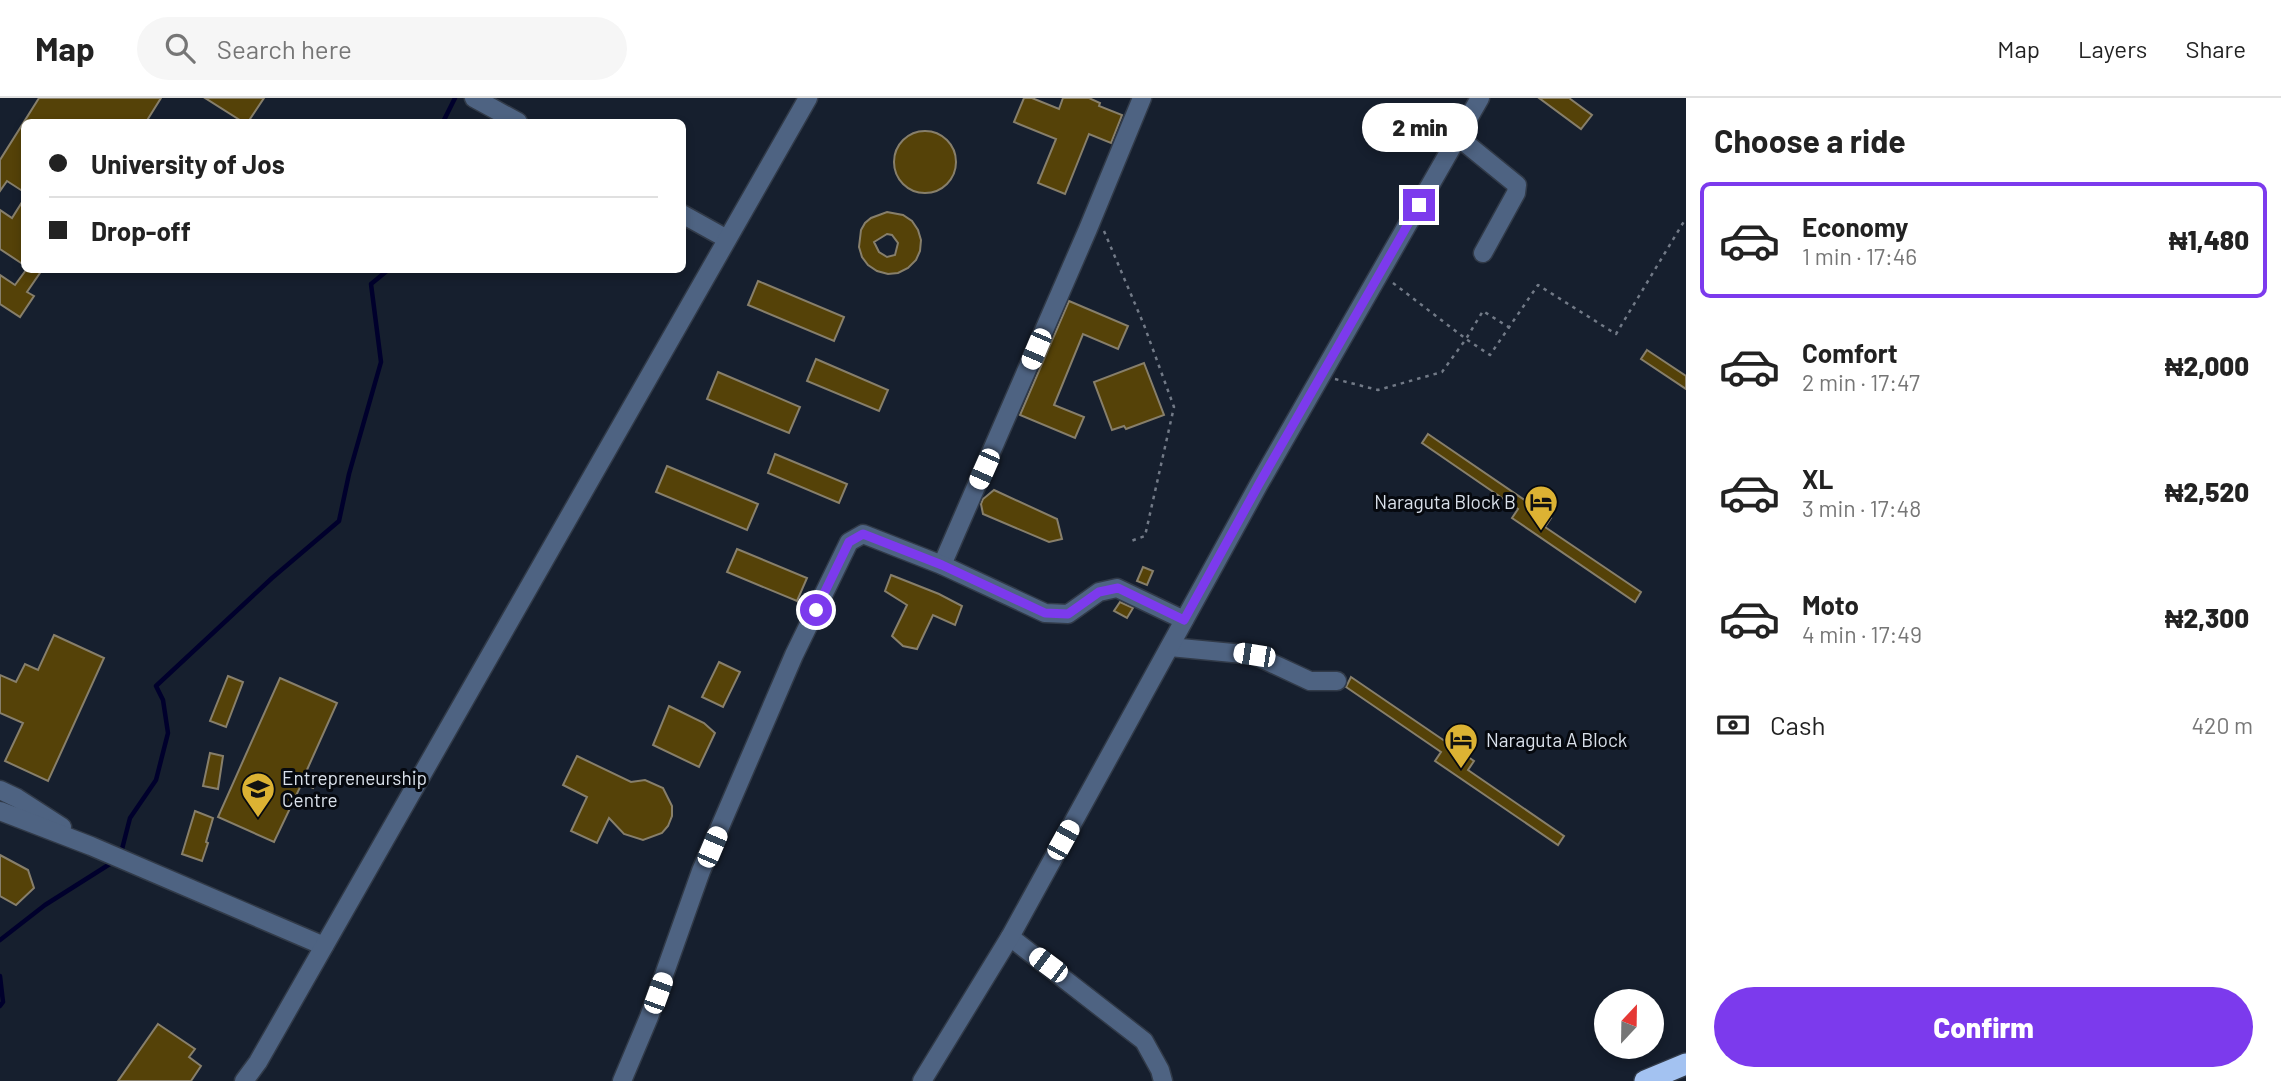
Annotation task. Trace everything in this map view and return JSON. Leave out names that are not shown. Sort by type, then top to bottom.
[{"type":"highway","points":[[1645,1081],[1686,1064]]},
{"type":"lane","points":[[474,98],[512,119]]},
{"type":"lane","points":[[244,1081],[258,1062],[808,98]]},
{"type":"lane","points":[[942,565],[1096,211],[1142,98]]},
{"type":"lane","points":[[922,1081],[1010,937],[1184,620],[1480,98]]},
{"type":"lane","points":[[1458,137],[1517,185],[1516,192],[1483,253]]},
{"type":"lane","points":[[686,216],[727,239]]},
{"type":"lane","points":[[622,1081],[649,1017],[701,871],[794,655],[849,542],[863,534],[942,565],[1045,613],[1068,614],[1099,592],[1118,588],[1184,620]]},
{"type":"lane","points":[[1170,647],[1254,655],[1310,681],[1337,681]]},
{"type":"lane","points":[[0,790],[91,846]]},
{"type":"lane","points":[[0,811],[91,846],[324,946]]},
{"type":"lane","points":[[1010,937],[1144,1041],[1163,1081]]},
{"type":"path","points":[[1096,211],[1144,325],[1174,407],[1145,536],[1131,541]]},
{"type":"path","points":[[1381,274],[1490,355],[1538,285],[1616,334],[1686,218]]},
{"type":"path","points":[[1322,376],[1378,390],[1442,372],[1483,311],[1510,328]]},
{"type":"building","points":[[39,98],[161,98],[148,119],[26,119]]},
{"type":"building","points":[[205,98],[264,98],[250,119],[238,119]]},
{"type":"building","points":[[1024,98],[1032,98],[1059,109],[1063,98],[1089,98],[1100,103],[1099,106],[1122,115],[1111,143],[1089,134],[1065,194],[1038,183],[1056,139],[1014,122]]},
{"type":"building","points":[[1539,98],[1569,98],[1592,115],[1581,129]]},
{"type":"building","points":[[21,127],[21,190],[7,181],[0,191],[0,160]]},
{"type":"building","points":[[925,131],[937,133],[947,140],[954,150],[954,174],[947,184],[937,191],[925,193],[913,191],[903,184],[896,174],[894,162],[896,150],[903,140],[913,133]]},
{"type":"building","points":[[21,204],[21,263],[0,249],[0,210],[12,218]]},
{"type":"building","points":[[887,212],[903,215],[912,221],[921,240],[916,260],[908,268],[888,274],[877,271],[862,257],[859,247],[861,230],[871,218]],"holes":[[[887,234],[892,235],[898,243],[895,255],[887,257],[879,252],[874,242]]]},
{"type":"building","points":[[24,273],[40,273],[27,292],[34,296],[20,317],[0,304],[0,275],[15,285]]},
{"type":"building","points":[[758,281],[844,317],[834,341],[748,305]]},
{"type":"building","points":[[1069,301],[1128,326],[1118,349],[1083,334],[1054,405],[1084,417],[1075,438],[1020,415]]},
{"type":"building","points":[[1647,350],[1686,376],[1686,389],[1641,359]]},
{"type":"building","points":[[816,359],[888,390],[879,411],[807,381]]},
{"type":"building","points":[[1144,363],[1164,415],[1126,429],[1124,426],[1112,430],[1094,382]]},
{"type":"building","points":[[718,372],[800,407],[789,433],[707,399]]},
{"type":"building","points":[[1428,434],[1551,518],[1545,527],[1641,592],[1635,602],[1512,518],[1518,509],[1422,443]]},
{"type":"building","points":[[775,454],[847,484],[839,503],[768,473]]},
{"type":"building","points":[[667,466],[758,504],[747,530],[656,492]]},
{"type":"building","points":[[994,490],[1057,519],[1062,539],[1049,542],[983,514],[983,499]]},
{"type":"building","points":[[737,549],[807,578],[797,601],[727,572]]},
{"type":"building","points":[[1143,567],[1153,571],[1147,585],[1137,581]]},
{"type":"building","points":[[891,575],[962,606],[955,625],[933,615],[917,649],[903,646],[892,636],[907,605],[885,591]]},
{"type":"building","points":[[1120,602],[1133,608],[1127,618],[1114,611]]},
{"type":"building","points":[[54,635],[104,658],[48,781],[5,761],[23,723],[0,713],[0,675],[16,682],[25,664],[38,670]]},
{"type":"building","points":[[719,662],[740,672],[723,707],[702,697]]},
{"type":"building","points":[[228,676],[243,682],[226,727],[210,721]]},
{"type":"building","points":[[1351,677],[1474,761],[1468,770],[1564,836],[1558,845],[1435,761],[1441,752],[1346,687]]},
{"type":"building","points":[[280,678],[337,703],[306,772],[318,776],[313,788],[302,783],[274,842],[218,817]]},
{"type":"building","points":[[669,706],[704,723],[715,733],[699,767],[653,745]]},
{"type":"building","points":[[210,753],[223,756],[218,789],[203,786]]},
{"type":"building","points":[[577,756],[631,782],[645,780],[663,788],[672,806],[668,826],[662,833],[643,840],[624,834],[609,818],[597,843],[571,831],[587,797],[563,785]]},
{"type":"building","points":[[195,811],[213,818],[202,861],[182,854]]},
{"type":"building","points":[[0,855],[28,870],[34,888],[16,905],[0,896]]},
{"type":"building","points":[[158,1024],[195,1049],[189,1057],[201,1066],[191,1081],[118,1081]]},
{"type":"waterway","points":[[444,119],[455,98]]},
{"type":"waterway","points":[[121,853],[130,818],[156,780],[168,733],[163,700],[156,686],[272,578],[339,521],[349,474],[381,362],[371,284],[384,273]]},
{"type":"waterway","points":[[0,940],[45,905],[113,862]]},
{"type":"waterway","points":[[0,976],[3,1002],[0,1006]]},
{"type":"place","name":"Naraguta Block B","points":[[1541,532]]},
{"type":"place","name":"Naraguta A Block","points":[[1461,770]]},
{"type":"place","name":"Entrepreneurship Centre","points":[[258,819]]},
{"type":"route","points":[[816,610],[849,542],[863,534],[942,565],[1045,613],[1068,614],[1099,592],[1118,588],[1184,620],[1419,205]]}]
